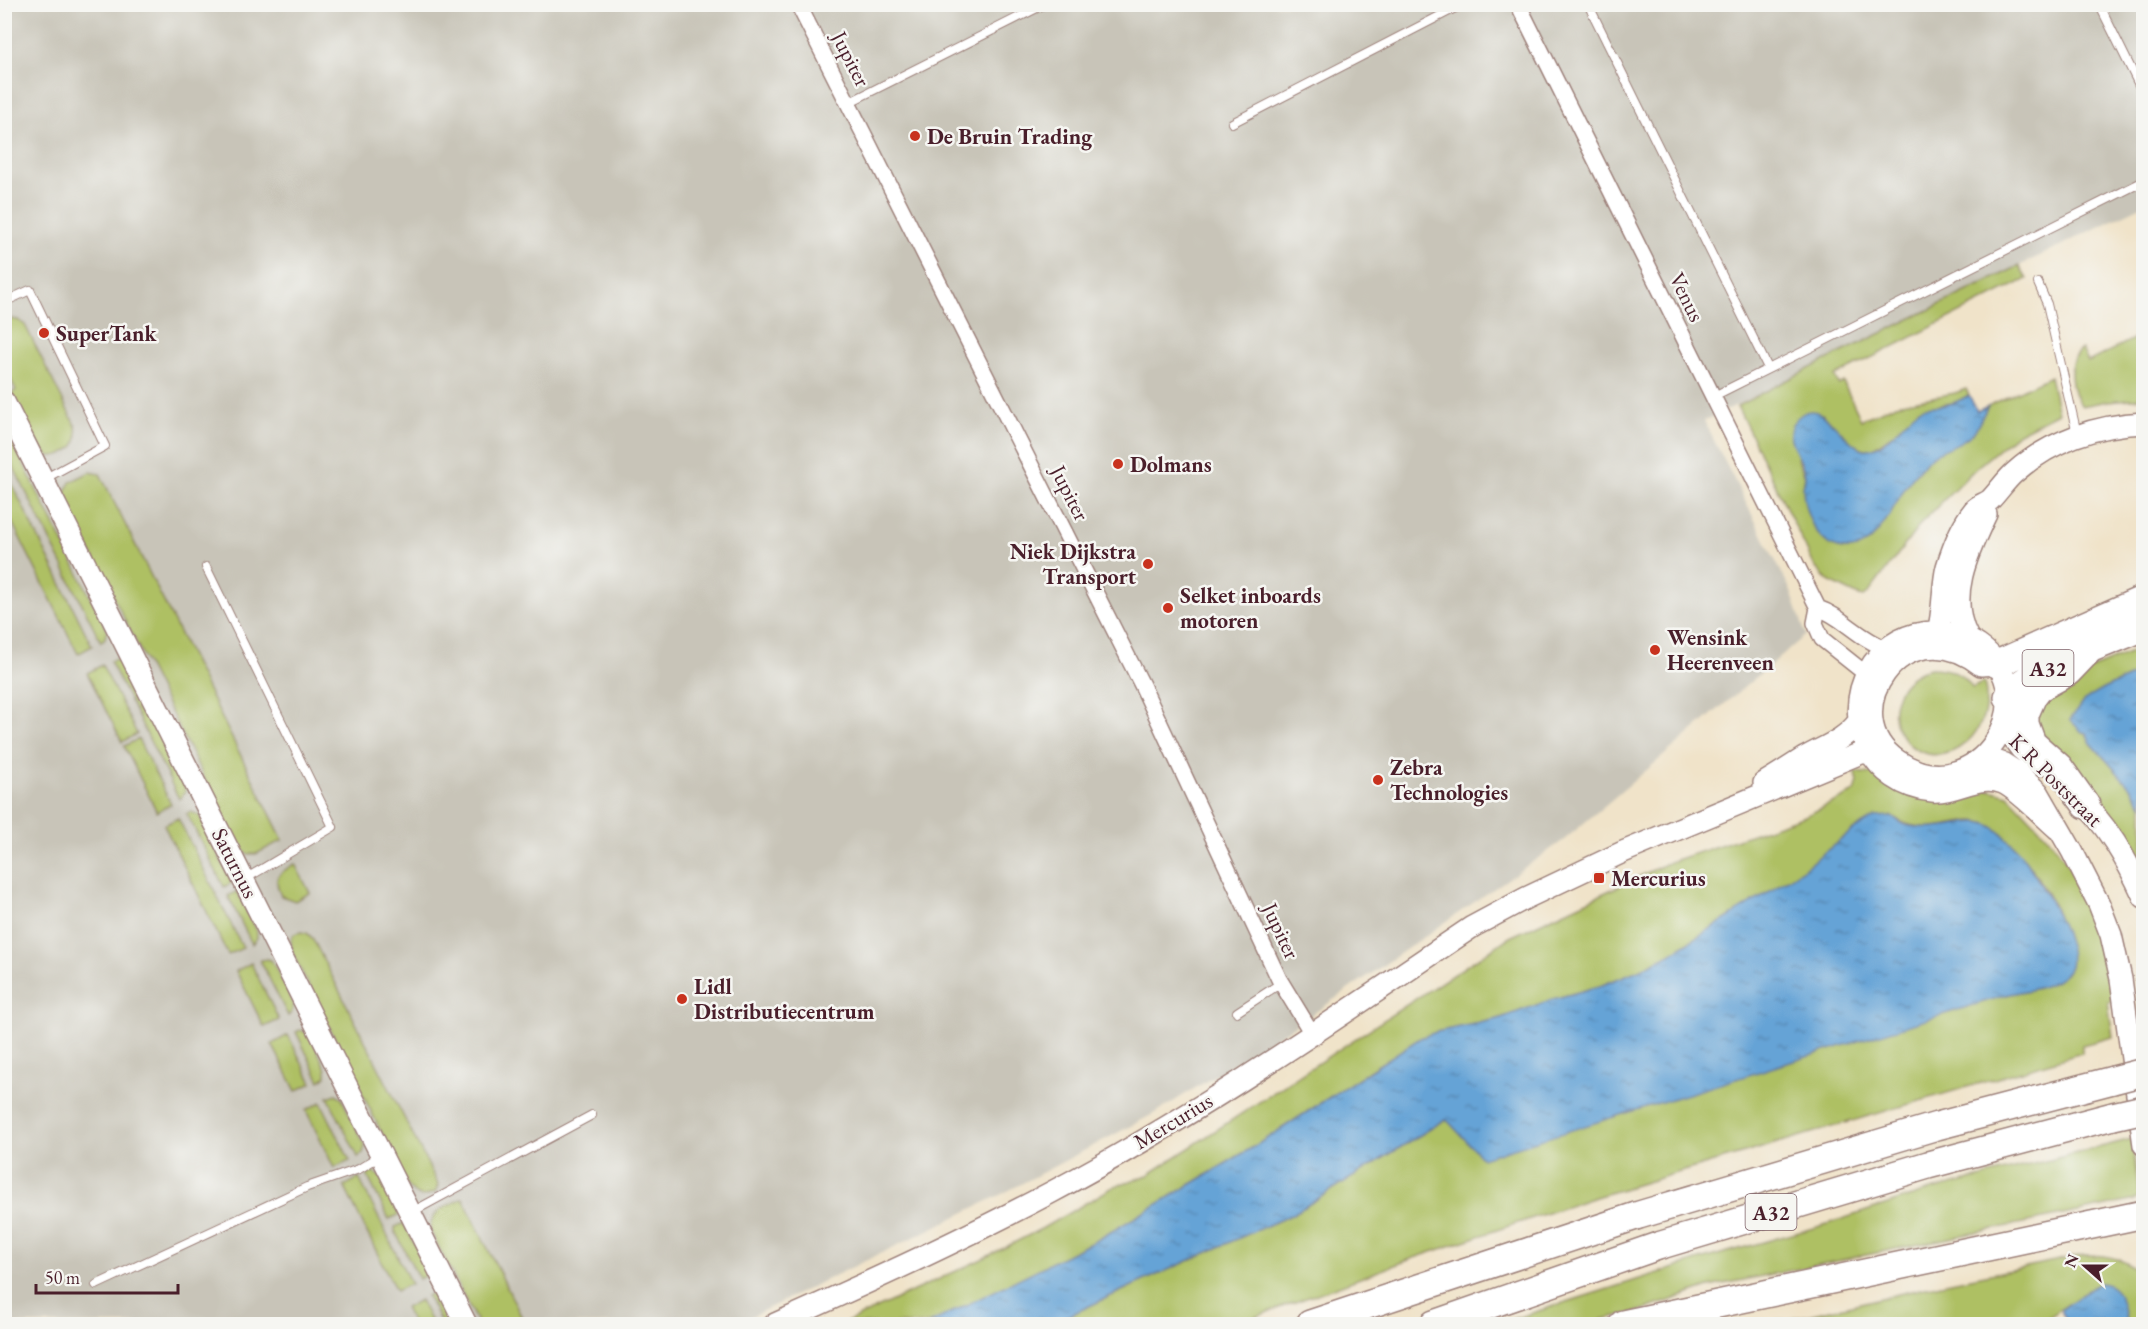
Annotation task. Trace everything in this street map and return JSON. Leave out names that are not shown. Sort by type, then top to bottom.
[{"type":"highway","name":"A32","points":[[1997,664],[2144,599]]},
{"type":"highway","name":"A32","points":[[2008,698],[2024,681],[2036,674],[2092,647],[2144,627]]},
{"type":"highway","points":[[2086,805],[2059,767],[2032,742],[2025,724],[2025,714],[2038,688],[2068,672],[2092,647]]},
{"type":"highway","name":"A32","points":[[1310,1324],[1639,1215],[1937,1126],[2144,1072]]},
{"type":"highway","name":"A32","points":[[1434,1324],[1658,1246],[1928,1165],[2144,1109]]},
{"type":"highway","points":[[1623,1324],[2144,1214]]},
{"type":"main road","name":"Saturnus","points":[[4,402],[466,1324]]},
{"type":"main road","points":[[1933,640],[1943,587],[1954,547],[1965,523],[1976,507],[1989,501],[2014,473],[2050,448],[2077,435],[2118,425],[2144,423]]},
{"type":"main road","points":[[1968,638],[1960,618],[1959,588],[1967,556],[1986,515],[1989,501]]},
{"type":"main road","points":[[1858,722],[1858,697],[1872,679],[1901,657],[1950,633],[1968,638],[1987,651],[2002,672],[2008,698],[2004,726],[1997,740],[1981,760],[1950,774],[1929,775],[1912,769],[1891,756],[1870,752]]},
{"type":"main road","points":[[1891,756],[1879,739],[1873,723],[1872,705],[1875,661],[1887,648],[1910,636],[1933,640],[1971,657],[1981,665],[1997,664]]},
{"type":"main road","name":"K R Poststraat","points":[[1858,722],[1860,732],[1870,752],[1893,777],[1918,788],[1932,791],[1948,790],[1971,782],[1990,780],[2002,783],[2014,789],[2058,829]]},
{"type":"main road","name":"Mercurius","points":[[1717,814],[1835,742],[1852,730],[1858,722]]},
{"type":"main road","name":"K R Poststraat","points":[[2004,726],[2021,749],[2086,805],[2111,836],[2144,897]]},
{"type":"main road","name":"Mercurius","points":[[776,1324],[900,1269],[1051,1193],[1175,1121],[1313,1035],[1499,911],[1623,852],[1852,756],[1870,752]]},
{"type":"main road","name":"K R Poststraat","points":[[1981,760],[1990,759],[2004,764],[2038,792],[2084,873],[2111,935],[2121,979],[2144,1145]]},
{"type":"street","name":"Jupiter","points":[[798,4],[1142,685],[1281,983],[1313,1035]]},
{"type":"street","name":"Venus","points":[[1518,4],[1818,608],[1815,623],[1822,639],[1872,679]]},
{"type":"street","points":[[1818,608],[1829,612],[1866,639],[1887,648]]},
{"type":"lane","points":[[848,103],[1045,4]]},
{"type":"lane","points":[[1232,123],[1463,4]]},
{"type":"lane","points":[[1588,4],[1768,369]]},
{"type":"lane","points":[[2099,4],[2144,95]]},
{"type":"lane","points":[[1712,397],[2144,182]]},
{"type":"lane","points":[[2038,283],[2047,304],[2077,435]]},
{"type":"lane","points":[[4,302],[30,290],[105,446],[43,479]]},
{"type":"lane","points":[[206,567],[333,827],[243,880]]},
{"type":"lane","points":[[1237,1012],[1281,983]]},
{"type":"lane","points":[[410,1213],[592,1115]]},
{"type":"lane","points":[[96,1285],[307,1186],[359,1169],[382,1156]]},
{"type":"shaded area","points":[[5,5],[2143,5],[2143,205],[1704,421],[1790,589],[1806,635],[1564,840],[1310,1016],[1157,1112],[998,1196],[736,1324],[5,1324]]},
{"type":"green space","points":[[2019,266],[2027,279],[1835,376],[1839,385],[1843,382],[1861,420],[1896,404],[1966,389],[1969,395],[1957,402],[1919,409],[1894,433],[1872,449],[1863,449],[1853,444],[1822,414],[1797,458],[1805,476],[1803,487],[1876,535],[1909,481],[1931,456],[1973,433],[1988,406],[2050,376],[2058,413],[2017,434],[1976,468],[1923,521],[1864,597],[1828,581],[1815,567],[1737,406]]},
{"type":"green space","points":[[18,320],[25,325],[76,427],[75,443],[71,449],[59,455],[50,456],[39,446],[12,393],[16,390],[5,368],[5,321]]},
{"type":"green space","points":[[2143,334],[2143,398],[2082,406],[2075,393],[2071,377],[2071,368],[2077,354],[2082,349],[2088,362]]},
{"type":"green space","points":[[4,425],[107,630],[101,642],[5,450]]},
{"type":"green space","points":[[5,470],[92,646],[78,654],[5,508]]},
{"type":"green space","points":[[90,472],[100,474],[283,840],[256,854],[248,854],[238,846],[67,504],[65,494],[70,482]]},
{"type":"green space","points":[[2143,647],[2143,671],[2103,689],[2086,733],[2091,743],[2131,788],[2143,806],[2143,871],[2126,839],[2105,810],[2063,763],[2035,725],[2046,695],[2067,679]]},
{"type":"green space","points":[[117,659],[123,663],[185,787],[185,793],[179,799],[110,661]]},
{"type":"green space","points":[[102,665],[137,734],[122,742],[87,673]]},
{"type":"green space","points":[[1930,668],[1954,672],[1964,678],[1972,688],[1984,682],[1986,703],[1981,722],[1972,737],[1959,748],[1944,754],[1928,754],[1913,747],[1900,733],[1894,718],[1895,702],[1903,685],[1918,673]]},
{"type":"green space","points":[[138,739],[171,804],[157,812],[124,746]]},
{"type":"green space","points":[[1855,772],[1873,774],[1896,788],[1982,788],[2008,795],[2046,835],[2066,861],[2086,897],[2107,959],[2114,1000],[2108,1002],[2113,1037],[2082,1045],[2082,1053],[1589,1199],[1414,1258],[1236,1324],[1051,1324],[1293,1214],[1446,1119],[2006,995],[2054,982],[2067,972],[2060,924],[2054,905],[2024,858],[1998,832],[1984,823],[1972,821],[1922,827],[1912,826],[1892,816],[1856,828],[1803,869],[1755,901],[1670,954],[1641,969],[1600,986],[1553,999],[1498,1019],[1436,1032],[1383,1062],[1255,1146],[1099,1239],[929,1324],[843,1324],[984,1258],[1043,1228],[1115,1186],[1148,1175],[1510,937],[1670,862],[1805,816],[1855,792],[1858,782]]},
{"type":"green space","points":[[190,812],[199,815],[232,883],[224,887],[187,814]]},
{"type":"green space","points":[[178,818],[243,948],[228,955],[164,825]]},
{"type":"green space","points":[[295,864],[310,893],[295,901],[281,896],[277,879],[281,873]]},
{"type":"green space","points":[[237,891],[257,931],[257,938],[252,944],[228,896]]},
{"type":"green space","points":[[307,933],[313,939],[438,1184],[436,1192],[422,1197],[409,1188],[292,952],[291,939],[294,934]]},
{"type":"green space","points":[[260,960],[272,961],[294,1004],[288,1016]]},
{"type":"green space","points":[[251,963],[279,1020],[264,1027],[236,971]]},
{"type":"green space","points":[[300,1030],[309,1033],[326,1069],[326,1076],[320,1081],[296,1032]]},
{"type":"green space","points":[[288,1035],[312,1083],[296,1091],[272,1044]]},
{"type":"green space","points":[[336,1094],[341,1097],[365,1146],[363,1154],[358,1157],[328,1097]]},
{"type":"green space","points":[[321,1102],[350,1161],[334,1168],[306,1110]]},
{"type":"green space","points":[[2132,1139],[2139,1197],[2136,1200],[1709,1287],[1640,1311],[1581,1324],[1497,1324],[1703,1259],[1824,1225],[1927,1191]]},
{"type":"green space","points":[[373,1172],[380,1176],[399,1215],[389,1219],[367,1175]]},
{"type":"green space","points":[[359,1178],[411,1284],[396,1291],[344,1186]]},
{"type":"green space","points":[[463,1198],[525,1324],[478,1324],[430,1230],[436,1213]]},
{"type":"green space","points":[[404,1223],[427,1270],[425,1276],[419,1279],[395,1231],[395,1227]]},
{"type":"green space","points":[[2084,1255],[2118,1259],[2138,1273],[2143,1280],[2143,1324],[2127,1324],[2116,1292],[2106,1284],[2099,1283],[2039,1324],[1739,1324],[1792,1319],[1941,1284]]},
{"type":"green space","points":[[434,1292],[439,1293],[455,1324],[442,1324],[427,1296]]},
{"type":"green space","points":[[420,1300],[432,1324],[413,1324],[405,1308]]},
{"type":"water","points":[[1969,395],[1977,411],[1988,406],[1973,433],[1928,459],[1914,475],[1887,519],[1871,539],[1862,546],[1852,549],[1831,545],[1822,538],[1810,521],[1806,510],[1803,489],[1805,476],[1790,437],[1794,421],[1810,411],[1818,413],[1857,446],[1871,449],[1886,441],[1921,408],[1951,404]]},
{"type":"water","points":[[2143,671],[2143,806],[2131,788],[2091,743],[2086,733],[2070,720],[2084,700]]},
{"type":"water","points":[[1892,816],[1903,824],[1916,827],[1981,822],[1994,827],[2003,835],[2026,861],[2063,928],[2071,960],[2063,976],[2049,985],[2006,995],[1482,1158],[1446,1119],[1293,1214],[1051,1324],[928,1324],[1099,1239],[1255,1146],[1420,1038],[1436,1032],[1498,1019],[1553,999],[1600,986],[1641,969],[1670,954],[1755,901],[1803,869],[1856,828],[1875,817]]},
{"type":"water","points":[[2099,1283],[2107,1284],[2117,1292],[2127,1324],[2070,1324],[2062,1313],[2062,1309]]},
{"type":"place","name":"De Bruin Trading","points":[[915,136]]},
{"type":"place","name":"SuperTank","points":[[44,333]]},
{"type":"place","name":"Dolmans","points":[[1118,464]]},
{"type":"place","name":"Niek Dijkstra Transport","points":[[1148,564]]},
{"type":"place","name":"Selket inboards motoren","points":[[1168,608]]},
{"type":"place","name":"Wensink Heerenveen","points":[[1655,650]]},
{"type":"place","name":"Zebra Technologies","points":[[1378,780]]},
{"type":"place","name":"Mercurius","points":[[1599,878]]},
{"type":"place","name":"Lidl Distributiecentrum","points":[[682,999]]}]
